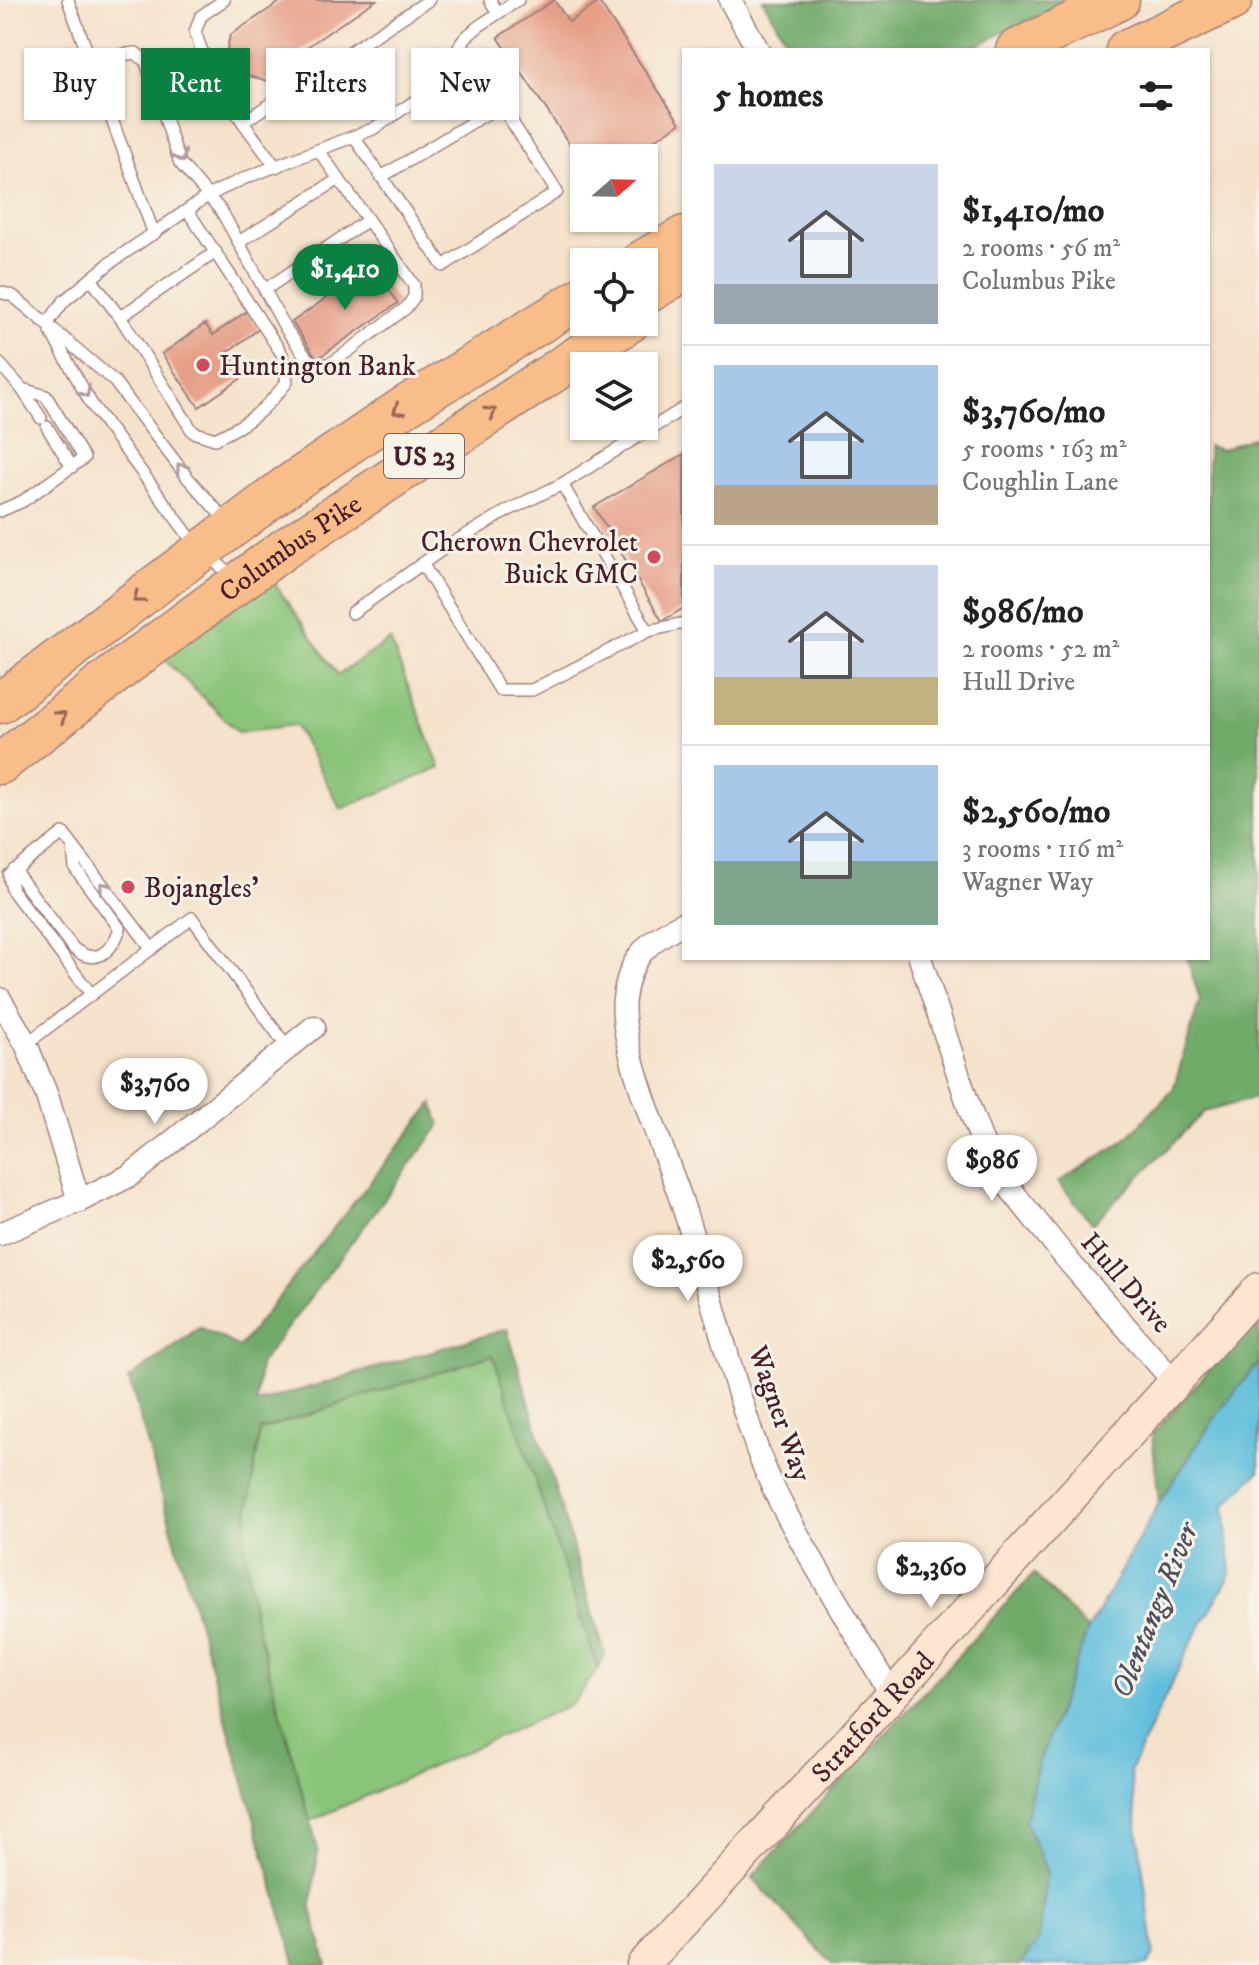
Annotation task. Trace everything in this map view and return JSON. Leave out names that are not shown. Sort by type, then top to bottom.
[{"type":"highway","points":[[1023,48],[1119,0]]},
{"type":"highway","points":[[1130,48],[1232,0]]},
{"type":"highway","points":[[658,251],[682,237]]},
{"type":"highway","points":[[658,287],[682,272]]},
{"type":"highway","points":[[658,306],[682,292]]},
{"type":"highway","name":"Columbus Pike","points":[[0,703],[222,540],[287,486],[404,407],[570,305]]},
{"type":"highway","name":"Columbus Pike","points":[[0,764],[239,574],[347,507],[603,336]]},
{"type":"street","points":[[730,0],[757,48]]},
{"type":"street","name":"Wagner Way","points":[[682,924],[650,942],[636,959],[628,978],[623,1002],[625,1027],[634,1062],[681,1200],[760,1458],[801,1540],[892,1695]]},
{"type":"street","name":"Hull Drive","points":[[921,960],[969,1107],[983,1144],[1004,1181],[1070,1263],[1175,1383]]},
{"type":"street","points":[[0,1000],[26,1044],[47,1096],[79,1201]]},
{"type":"street","points":[[0,1234],[131,1175],[314,1027]]},
{"type":"street","name":"Stratford Road","points":[[643,1965],[1259,1289]]},
{"type":"lane","points":[[68,0],[86,48]]},
{"type":"lane","points":[[224,0],[201,16],[195,32],[210,71],[225,97],[276,167]]},
{"type":"lane","points":[[243,122],[429,0]]},
{"type":"lane","points":[[490,0],[498,13]]},
{"type":"lane","points":[[47,324],[64,301],[91,279],[209,195],[373,129],[424,95],[441,77],[461,43],[479,26],[518,0]]},
{"type":"lane","points":[[461,43],[464,48]]},
{"type":"lane","points":[[125,54],[136,53],[146,62],[180,163],[209,195],[239,242],[286,329],[306,357],[319,367],[335,361],[406,308],[414,297],[414,285],[319,151]]},
{"type":"lane","points":[[112,120],[154,234]]},
{"type":"lane","points":[[381,177],[476,120]]},
{"type":"lane","points":[[354,137],[443,266],[557,192],[511,120]]},
{"type":"lane","points":[[239,242],[339,179]]},
{"type":"lane","points":[[91,279],[120,317],[193,432],[215,439],[246,425],[287,382],[282,354],[188,211]]},
{"type":"lane","points":[[266,289],[368,220]]},
{"type":"lane","points":[[120,317],[216,252]]},
{"type":"lane","points":[[0,292],[13,296],[114,381],[187,477],[239,574]]},
{"type":"lane","points":[[47,324],[92,405],[222,540]]},
{"type":"lane","points":[[0,364],[22,389],[72,467]]},
{"type":"lane","points":[[0,511],[23,501],[84,458],[46,396],[22,389]]},
{"type":"lane","points":[[352,613],[446,547],[507,511],[562,484],[682,409]]},
{"type":"lane","points":[[562,484],[648,631]]},
{"type":"lane","points":[[423,565],[500,690],[532,690],[648,631],[682,623]]},
{"type":"lane","points":[[91,994],[12,890],[9,875],[63,833],[152,949]]},
{"type":"lane","points":[[14,870],[73,948],[83,956],[98,957],[113,945],[120,929],[75,868],[73,847]]},
{"type":"lane","points":[[26,1044],[192,918],[288,1048]]},
{"type":"lane","points":[[0,1000],[0,1019]]},
{"type":"green space","points":[[763,0],[1066,0],[971,48],[791,48]]},
{"type":"green space","points":[[1259,435],[1259,1097],[1204,1112],[1092,1224],[1059,1182],[1125,1140],[1173,1090],[1200,1000],[1188,960],[1210,960],[1210,447],[1221,450]]},
{"type":"green space","points":[[270,577],[338,675],[390,640],[440,768],[341,809],[295,725],[238,732],[164,659]]},
{"type":"green space","points":[[433,1103],[440,1125],[260,1364],[256,1403],[507,1329],[605,1654],[598,1669],[493,1355],[260,1430],[244,1542],[254,1616],[318,1850],[311,1909],[327,1965],[296,1965],[129,1379],[200,1327],[239,1347]]},
{"type":"green space","points":[[1259,1314],[1259,1363],[1221,1409],[1159,1503],[1152,1434]]},
{"type":"green space","points":[[493,1354],[598,1669],[572,1704],[310,1821],[254,1616],[244,1542],[260,1430]]},
{"type":"green space","points":[[1034,1574],[1088,1630],[1038,1765],[1025,1820],[1047,1872],[1039,1940],[1020,1965],[833,1965],[752,1877]]},
{"type":"water","name":"Olentangy River","points":[[1259,1363],[1259,1471],[1225,1505],[1231,1574],[1190,1645],[1130,1771],[1154,1955],[1147,1965],[1020,1965],[1039,1940],[1047,1872],[1025,1821],[1038,1765],[1088,1630],[1159,1503],[1221,1409]]},
{"type":"building","points":[[283,0],[376,0],[305,48],[266,48],[266,80],[250,76],[250,48],[227,48],[230,35]]},
{"type":"building","points":[[554,0],[569,22],[599,2],[680,123],[648,144],[570,145],[519,68],[519,48],[505,48],[498,37]]},
{"type":"building","points":[[372,266],[398,303],[317,359],[292,322]]},
{"type":"building","name":"Huntington Bank","points":[[247,311],[259,329],[227,352],[243,377],[199,407],[162,354],[205,324],[213,335]]},
{"type":"building","name":"Cherown Chevrolet Buick GMC","points":[[682,455],[682,609],[662,621],[594,507]]},
{"type":"place","name":"Huntington Bank","points":[[203,365]]},
{"type":"place","name":"Cherown Chevrolet Buick GMC","points":[[654,557]]},
{"type":"place","name":"Bojangles'","points":[[128,887]]}]
